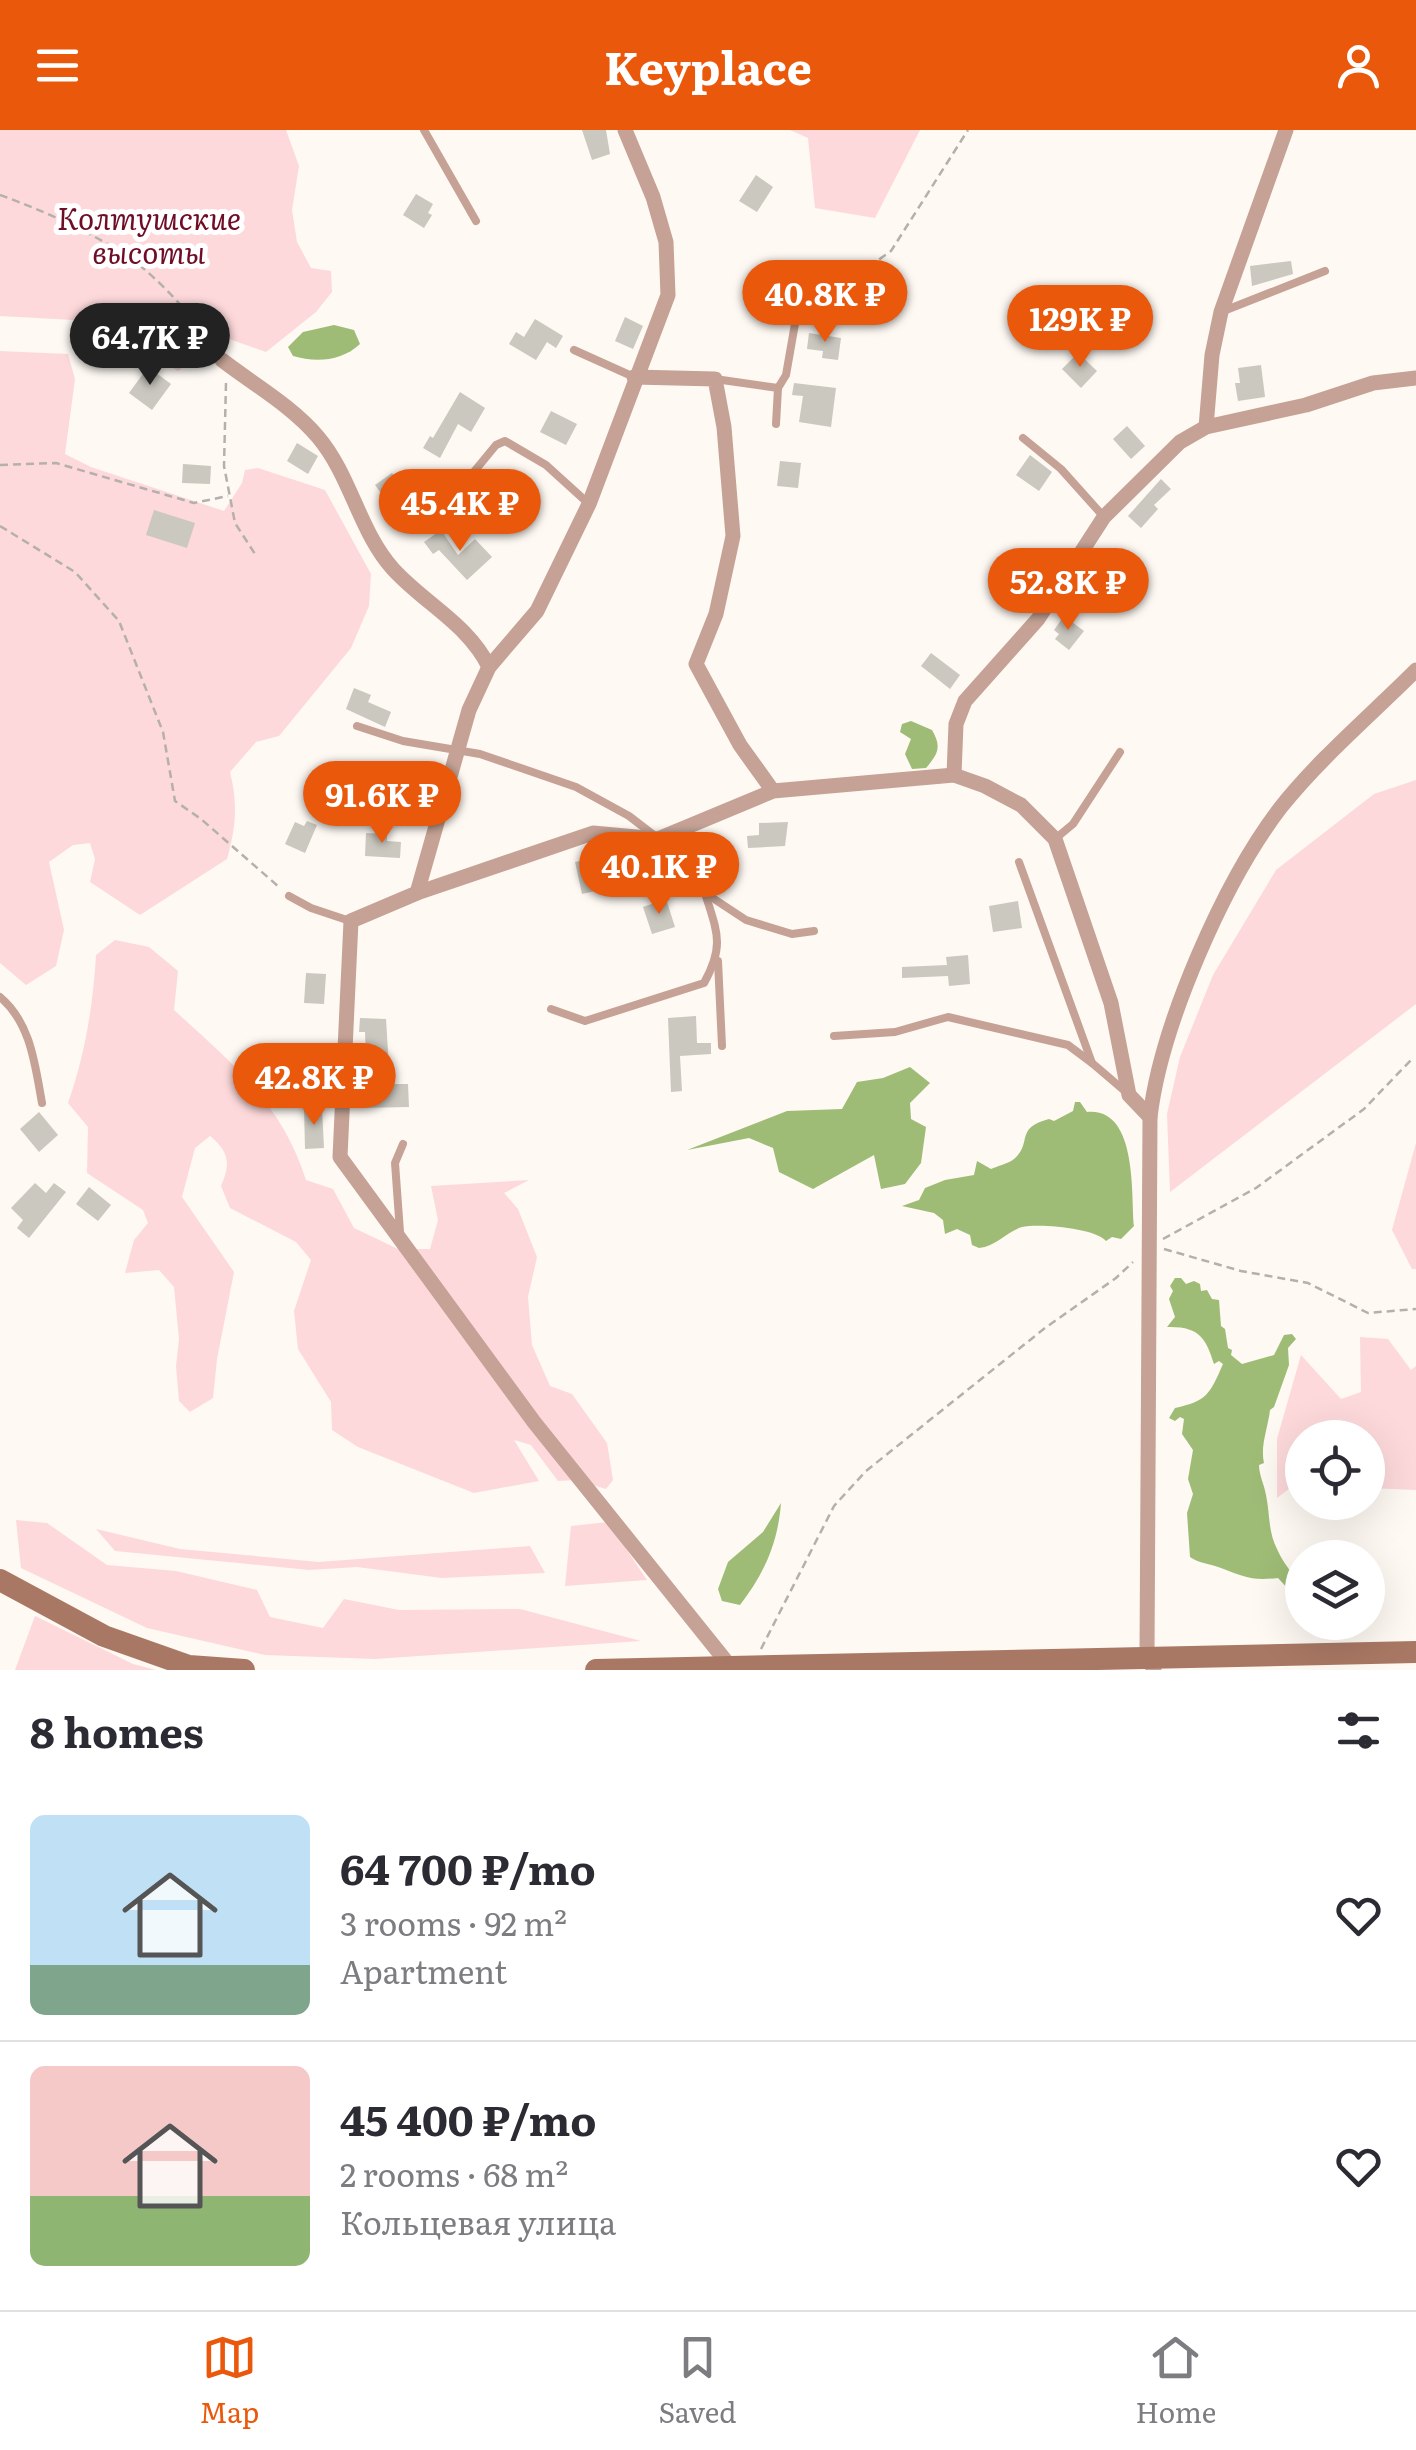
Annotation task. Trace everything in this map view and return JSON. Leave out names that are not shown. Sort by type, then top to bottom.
[{"type":"main road","points":[[0,1580],[104,1636],[188,1666],[244,1670]]},
{"type":"main road","points":[[596,1670],[1150,1663],[1416,1652]]},
{"type":"street","points":[[417,893],[469,710],[489,667],[537,611],[589,504],[668,295],[666,242],[653,196],[625,130]]},
{"type":"street","points":[[1206,427],[1212,355],[1222,312],[1286,130]]},
{"type":"street","points":[[222,360],[317,436],[346,482],[371,539],[382,554],[394,570],[478,644],[489,667]]},
{"type":"street","points":[[634,378],[715,379],[724,426],[733,536],[716,614],[696,664],[740,745],[773,791]]},
{"type":"street","points":[[954,775],[956,724],[965,701],[1038,619],[1104,516],[1180,442],[1206,427],[1306,404],[1374,383],[1416,378]]},
{"type":"street","points":[[1150,1663],[1150,1118],[1159,1066],[1172,1020],[1242,866],[1282,805],[1416,670]]},
{"type":"street","points":[[738,1667],[534,1422],[340,1157],[351,922],[417,893],[593,833],[658,839],[773,791],[954,775],[1021,805],[1055,838],[1111,1004],[1129,1096],[1150,1118]]},
{"type":"lane","points":[[424,130],[476,221]]},
{"type":"lane","points":[[1222,312],[1325,271]]},
{"type":"lane","points":[[776,424],[778,388],[786,375],[796,318]]},
{"type":"lane","points":[[574,350],[634,378]]},
{"type":"lane","points":[[715,379],[778,388]]},
{"type":"lane","points":[[1024,438],[1104,516]]},
{"type":"lane","points":[[468,479],[496,445],[505,441],[546,465],[589,504]]},
{"type":"lane","points":[[357,726],[402,741],[458,748],[576,786],[629,816],[694,866],[716,928],[722,1046]]},
{"type":"lane","points":[[1055,838],[1073,824],[1120,752]]},
{"type":"lane","points":[[1019,862],[1092,1063]]},
{"type":"lane","points":[[705,893],[746,920],[792,934],[814,930]]},
{"type":"lane","points":[[289,896],[351,922]]},
{"type":"lane","points":[[552,1010],[585,1021],[662,998],[704,983],[718,958]]},
{"type":"lane","points":[[0,997],[14,1009],[31,1046],[42,1103]]},
{"type":"lane","points":[[834,1036],[895,1032],[948,1017],[1068,1045],[1129,1096]]},
{"type":"lane","points":[[400,1236],[395,1164],[402,1144]]},
{"type":"path","points":[[796,318],[891,250],[968,130]]},
{"type":"path","points":[[0,195],[38,209],[135,261],[203,330],[222,360],[228,392],[224,466],[234,524],[256,554]]},
{"type":"path","points":[[0,465],[56,463],[194,503],[230,496]]},
{"type":"path","points":[[0,526],[74,572],[119,622],[163,732],[175,801],[202,819],[289,896]]},
{"type":"path","points":[[738,1667],[834,1506],[866,1471],[1045,1328],[1116,1278],[1152,1245],[1271,1177],[1364,1109],[1412,1060]]},
{"type":"path","points":[[1152,1245],[1241,1271],[1308,1283],[1368,1313],[1416,1309]]},
{"type":"green space","name":"Колтушские высоты","points":[[0,130],[286,130],[299,166],[292,210],[297,242],[311,268],[331,271],[332,292],[316,312],[266,352],[229,339],[228,335],[178,371],[92,321],[0,316]]},
{"type":"green space","points":[[790,130],[920,130],[875,218],[815,208],[808,138]]},
{"type":"green space","points":[[0,351],[68,354],[75,379],[65,454],[91,467],[224,511],[242,483],[245,470],[258,468],[325,490],[371,574],[369,606],[351,648],[279,736],[256,742],[230,772],[235,816],[227,859],[140,915],[90,882],[95,859],[90,843],[73,845],[49,862],[64,930],[56,966],[26,985],[0,963]]},
{"type":"green space","points":[[1416,780],[1416,1004],[1170,1192],[1167,1114],[1180,1057],[1213,975],[1276,870],[1374,794]]},
{"type":"green space","points":[[115,940],[149,947],[178,971],[174,1010],[253,1086],[283,1128],[306,1180],[333,1189],[354,1228],[398,1249],[430,1249],[438,1220],[431,1186],[529,1180],[504,1193],[518,1209],[537,1257],[528,1297],[532,1345],[550,1386],[572,1394],[607,1443],[613,1480],[606,1489],[576,1480],[558,1481],[531,1445],[514,1440],[539,1481],[474,1493],[358,1447],[332,1430],[331,1402],[298,1349],[294,1311],[311,1260],[296,1242],[230,1208],[221,1186],[226,1158],[210,1136],[195,1148],[182,1197],[234,1272],[213,1398],[190,1412],[179,1401],[174,1287],[159,1270],[125,1273],[134,1240],[148,1223],[143,1210],[87,1173],[88,1127],[68,1103],[87,1030],[96,955]]},
{"type":"green space","points":[[1416,1143],[1416,1269],[1412,1269],[1392,1230]]},
{"type":"green space","points":[[1360,1337],[1388,1339],[1411,1370],[1416,1366],[1416,1490],[1385,1489],[1385,1420],[1285,1420],[1285,1492],[1277,1498],[1277,1439],[1301,1355],[1341,1399],[1361,1392]]},
{"type":"green space","points":[[16,1520],[47,1523],[107,1565],[176,1571],[257,1590],[270,1617],[323,1628],[344,1599],[399,1610],[520,1609],[641,1641],[375,1659],[265,1655],[147,1628],[21,1568]]},
{"type":"green space","points":[[608,1522],[647,1580],[565,1586],[571,1526]]},
{"type":"green space","points":[[96,1529],[180,1549],[319,1562],[530,1546],[545,1573],[442,1578],[357,1567],[309,1570],[115,1551]]},
{"type":"green space","points":[[35,1616],[133,1664],[156,1670],[15,1670]]},
{"type":"shaded area","points":[[334,325],[354,330],[360,344],[328,359],[293,356],[288,347],[303,332]]},
{"type":"shaded area","points":[[911,721],[932,730],[937,741],[936,754],[926,768],[912,769],[905,754],[911,739],[900,732],[902,724]]},
{"type":"shaded area","points":[[910,1067],[930,1083],[910,1103],[911,1119],[926,1127],[921,1163],[905,1184],[881,1189],[874,1155],[813,1189],[779,1172],[773,1148],[749,1138],[687,1150],[787,1111],[842,1109],[857,1082],[883,1078]]},
{"type":"shaded area","points":[[1075,1102],[1080,1102],[1087,1112],[1104,1114],[1115,1123],[1123,1138],[1131,1175],[1134,1226],[1121,1239],[1112,1237],[1106,1241],[1079,1230],[1030,1226],[979,1248],[972,1245],[970,1235],[957,1229],[945,1234],[943,1220],[934,1213],[902,1206],[919,1200],[925,1188],[974,1175],[977,1161],[991,1169],[1012,1161],[1020,1153],[1031,1127],[1073,1111]]},
{"type":"shaded area","points":[[1175,1278],[1186,1284],[1194,1281],[1200,1284],[1201,1291],[1207,1290],[1212,1299],[1219,1300],[1228,1348],[1242,1364],[1274,1355],[1284,1335],[1292,1334],[1296,1339],[1288,1348],[1289,1365],[1270,1410],[1264,1463],[1259,1465],[1272,1536],[1285,1563],[1285,1586],[1278,1578],[1248,1577],[1190,1557],[1187,1513],[1193,1494],[1188,1479],[1193,1450],[1182,1434],[1184,1419],[1169,1418],[1175,1408],[1206,1395],[1223,1364],[1214,1364],[1204,1341],[1194,1332],[1167,1327],[1175,1317],[1169,1299],[1173,1291],[1170,1286]]},
{"type":"shaded area","points":[[781,1503],[773,1545],[756,1582],[740,1605],[722,1601],[718,1589],[728,1562],[763,1532]]},
{"type":"building","points":[[582,130],[606,130],[610,154],[592,160]]},
{"type":"building","points":[[756,175],[773,187],[757,212],[739,201]]},
{"type":"building","points":[[416,194],[433,204],[424,228],[403,215]]},
{"type":"building","points":[[1291,261],[1293,274],[1252,286],[1250,266]]},
{"type":"building","points":[[625,317],[643,326],[633,349],[615,341]]},
{"type":"building","points":[[535,319],[563,336],[556,348],[547,342],[536,360],[509,344],[516,332],[524,337]]},
{"type":"building","points":[[809,333],[841,338],[838,360],[822,358],[823,351],[807,349]]},
{"type":"building","points":[[1078,353],[1097,371],[1081,388],[1062,369]]},
{"type":"building","points":[[1261,365],[1265,397],[1238,401],[1238,368]]},
{"type":"building","points":[[148,367],[171,384],[152,410],[129,393]]},
{"type":"building","points":[[794,383],[836,388],[831,427],[799,422],[803,396],[792,395]]},
{"type":"building","points":[[460,392],[485,408],[471,432],[458,424],[440,458],[423,448]]},
{"type":"building","points":[[551,411],[577,424],[566,445],[540,432]]},
{"type":"building","points":[[1127,426],[1145,446],[1131,459],[1113,439]]},
{"type":"building","points":[[297,443],[318,456],[308,474],[287,461]]},
{"type":"building","points":[[1030,455],[1052,472],[1039,491],[1016,475]]},
{"type":"building","points":[[780,461],[801,463],[798,488],[777,486]]},
{"type":"building","points":[[183,464],[211,466],[210,484],[182,483]]},
{"type":"building","points":[[392,473],[411,499],[395,512],[375,485]]},
{"type":"building","points":[[1161,479],[1171,489],[1154,505],[1158,509],[1141,528],[1128,516]]},
{"type":"building","points":[[154,510],[195,523],[187,548],[146,535]]},
{"type":"building","points":[[441,530],[458,555],[475,539],[492,557],[467,580],[439,550],[433,554],[424,542]]},
{"type":"building","points":[[1013,551],[1039,569],[1030,582],[1004,564]]},
{"type":"building","points":[[1102,566],[1125,589],[1113,601],[1098,587],[1102,583],[1093,575]]},
{"type":"building","points":[[1064,616],[1084,631],[1069,650],[1055,639],[1059,634],[1054,630]]},
{"type":"building","points":[[931,653],[960,675],[950,689],[921,666]]},
{"type":"building","points":[[354,688],[371,695],[368,702],[391,712],[385,727],[346,709]]},
{"type":"building","points":[[385,772],[414,776],[409,806],[380,801]]},
{"type":"building","points":[[307,821],[317,825],[305,853],[285,844],[295,822],[304,826]]},
{"type":"building","points":[[788,822],[785,846],[748,848],[747,836],[759,835],[759,823]]},
{"type":"building","points":[[366,833],[387,834],[387,841],[401,842],[400,858],[365,856]]},
{"type":"building","points":[[597,857],[604,889],[582,894],[575,862]]},
{"type":"building","points":[[666,899],[675,927],[652,934],[643,907]]},
{"type":"building","points":[[1018,901],[1022,928],[993,932],[989,906]]},
{"type":"building","points":[[968,955],[970,984],[949,986],[948,976],[902,978],[902,967],[947,965],[946,957]]},
{"type":"building","points":[[306,973],[326,974],[324,1004],[304,1003]]},
{"type":"building","points":[[696,1016],[697,1043],[711,1043],[711,1054],[680,1056],[682,1091],[671,1092],[668,1018]]},
{"type":"building","points":[[360,1018],[386,1019],[390,1084],[408,1084],[409,1107],[360,1108],[359,1085],[367,1085],[365,1032],[359,1032]]},
{"type":"building","points":[[304,1108],[322,1108],[324,1148],[305,1149]]},
{"type":"building","points":[[39,1112],[58,1135],[39,1152],[20,1129]]},
{"type":"building","points":[[35,1183],[46,1193],[54,1183],[66,1192],[29,1238],[17,1228],[23,1220],[11,1208]]},
{"type":"building","points":[[89,1187],[111,1205],[98,1221],[76,1204]]}]
